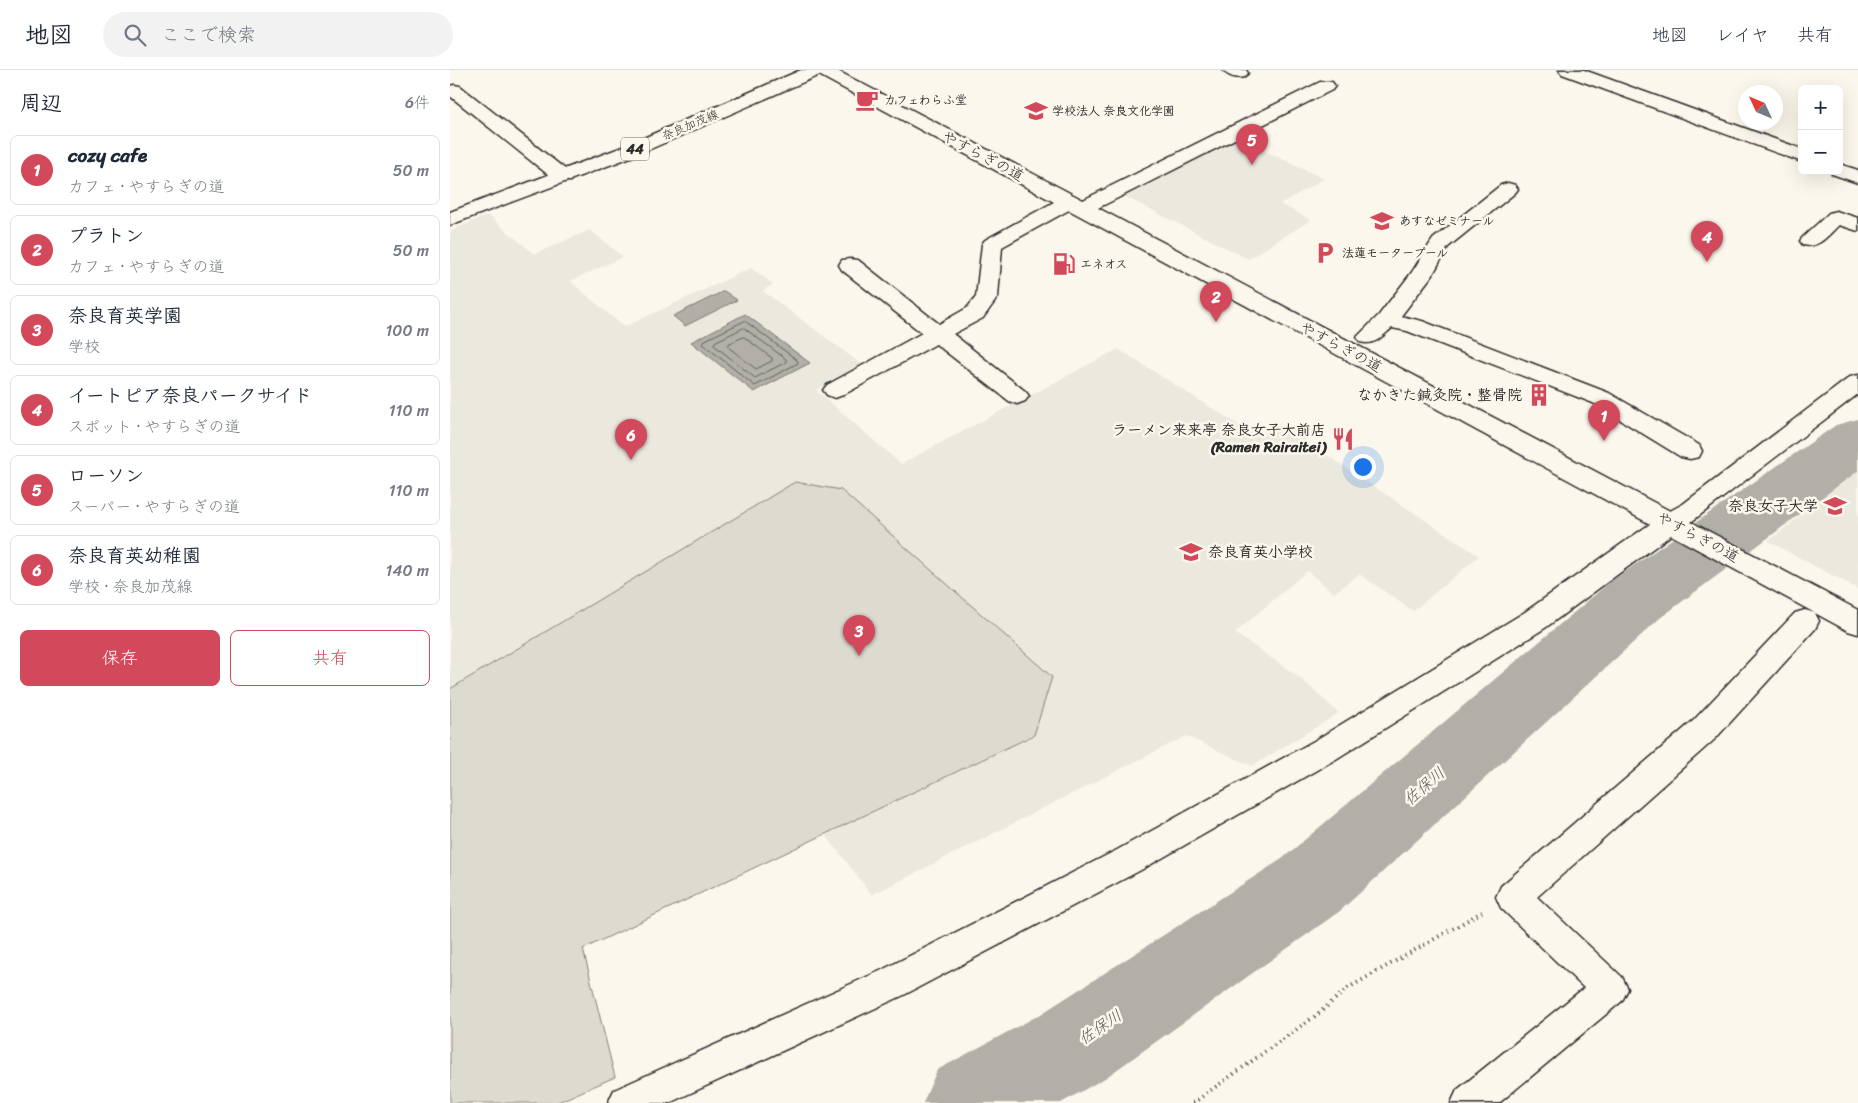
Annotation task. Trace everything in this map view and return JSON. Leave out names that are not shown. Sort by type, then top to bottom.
[{"type":"street","name":"奈良加茂線","points":[[450,219],[632,150],[816,70]]},
{"type":"street","name":"やすらぎの道","points":[[823,70],[1858,623]]},
{"type":"street","points":[[1568,70],[1798,155]]},
{"type":"street","points":[[834,390],[975,313],[986,297],[992,244],[1326,86]]},
{"type":"street","points":[[450,91],[454,90],[562,178]]},
{"type":"street","points":[[1843,171],[1858,177]]},
{"type":"street","points":[[1368,337],[1387,320],[1422,274],[1440,243],[1508,190]]},
{"type":"street","points":[[1810,241],[1836,216],[1858,225]]},
{"type":"street","points":[[850,265],[935,334],[1017,396]]},
{"type":"street","points":[[1387,320],[1414,326],[1601,398],[1690,451]]},
{"type":"street","points":[[627,1103],[892,984],[1129,860],[1325,750],[1680,527],[1692,510],[1858,382]]},
{"type":"street","points":[[1470,1103],[1610,989],[1513,897],[1704,730],[1805,621]]},
{"type":"path","points":[[1193,1103],[1318,1014],[1348,988],[1458,924],[1513,897]]},
{"type":"shaded area","points":[[1234,136],[1324,179],[1280,204],[1311,220],[1248,259],[1122,195]]},
{"type":"shaded area","points":[[488,215],[534,254],[590,230],[623,257],[570,281],[624,327],[751,268],[773,284],[763,291],[861,364],[816,390],[901,464],[1118,349],[1253,434],[1289,430],[1479,556],[1413,611],[1359,574],[1334,593],[1307,571],[1235,633],[1300,678],[1339,713],[1252,766],[1186,736],[872,895],[825,834],[583,949],[615,1077],[556,1103],[450,1103],[450,231]]},
{"type":"shaded area","name":"奈良女子大学","points":[[1858,471],[1858,589],[1768,541]]},
{"type":"shaded area","points":[[795,482],[841,490],[1052,677],[1034,735],[583,949],[615,1077],[556,1103],[450,1103],[450,689]]},
{"type":"water","points":[[724,291],[737,300],[685,326],[673,316]]},
{"type":"water","points":[[745,314],[810,363],[754,392],[691,342]]},
{"type":"waterway","name":"佐保川","points":[[970,1103],[1073,1046],[1311,885],[1635,600],[1858,440]]},
{"type":"place","name":"カフェわらふ堂","points":[[867,100]]},
{"type":"place","name":"学校法人 奈良文化学園","points":[[1036,111]]},
{"type":"place","name":"ローソン","points":[[1252,165]]},
{"type":"place","name":"あすなゼミナール","points":[[1382,221]]},
{"type":"place","name":"法蓮モータープール","points":[[1325,253]]},
{"type":"place","name":"イートピア奈良パークサイド","points":[[1707,262]]},
{"type":"place","name":"エネオス","points":[[1064,264]]},
{"type":"place","name":"プラトン","points":[[1216,322]]},
{"type":"place","name":"なかきた鍼灸院・整骨院","points":[[1539,395]]},
{"type":"place","name":"ラーメン来来亭 奈良女子大前店 (Ramen Rairaitei)","points":[[1343,439]]},
{"type":"place","name":"cozy cafe","points":[[1604,441]]},
{"type":"place","name":"奈良育英幼稚園","points":[[631,460]]},
{"type":"place","name":"奈良女子大学","points":[[1835,506]]},
{"type":"place","name":"奈良育英小学校","points":[[1191,552]]},
{"type":"place","name":"奈良育英学園","points":[[859,656]]}]
